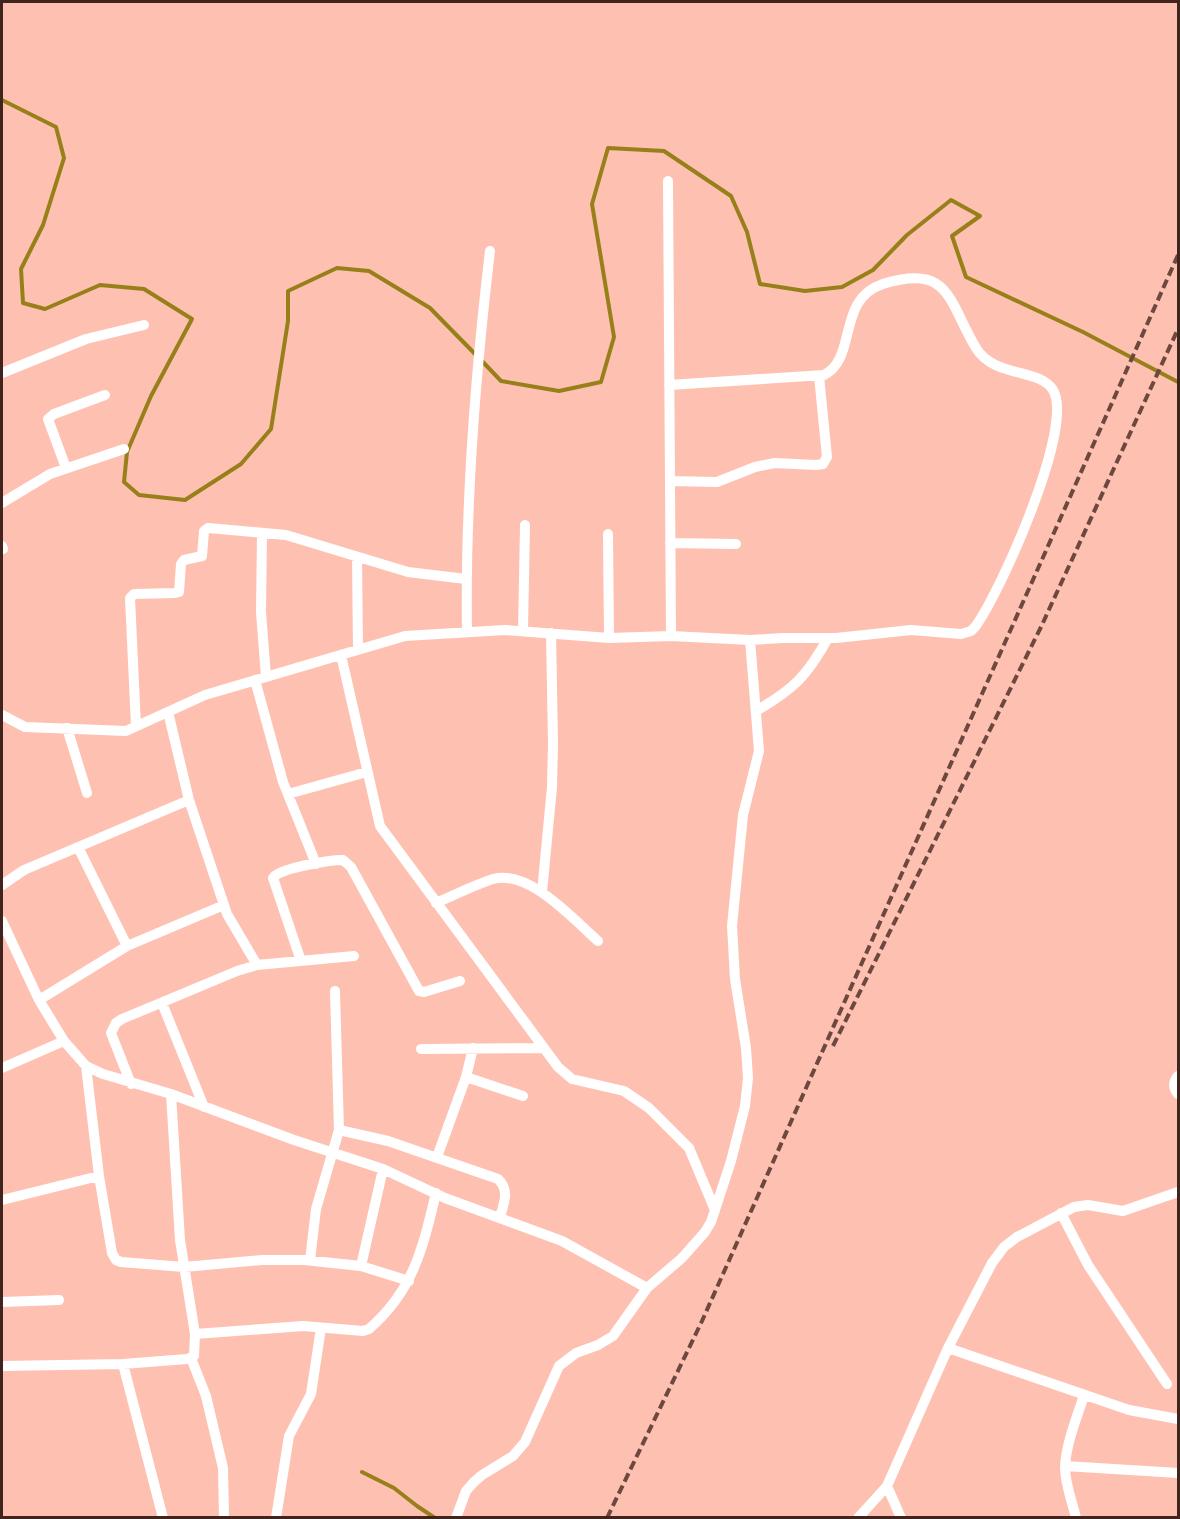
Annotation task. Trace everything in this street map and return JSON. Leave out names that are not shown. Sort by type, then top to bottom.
[{"type":"street","points":[[668,181],[670,636]]},
{"type":"street","points":[[467,632],[466,579],[475,379],[490,251]]},
{"type":"street","points":[[2,715],[25,727],[126,731],[205,695],[405,636],[523,631],[609,638],[670,636],[750,640],[828,638],[911,630],[961,634],[975,627],[1013,556],[1043,480],[1053,440],[1057,402],[1053,389],[1041,380],[1002,369],[985,358],[975,346],[949,296],[939,284],[928,279],[917,278],[884,284],[866,292],[857,303],[836,365],[828,373],[819,376],[669,385]]},
{"type":"street","points":[[2,373],[86,339],[144,325]]},
{"type":"street","points":[[670,481],[717,482],[755,467],[775,463],[823,464],[827,457],[819,376]]},
{"type":"street","points":[[66,468],[48,418],[105,395]]},
{"type":"street","points":[[2,503],[33,483],[66,468],[124,448]]},
{"type":"street","points":[[523,631],[525,525]]},
{"type":"street","points":[[136,726],[129,601],[131,596],[179,592],[181,564],[184,560],[202,556],[204,531],[208,528],[286,535],[408,572],[466,579]]},
{"type":"street","points":[[262,533],[261,612],[266,677]]},
{"type":"street","points":[[608,534],[609,638]]},
{"type":"street","points":[[670,543],[736,544]]},
{"type":"street","points":[[357,557],[358,650]]},
{"type":"street","points":[[542,892],[552,787],[551,633]]},
{"type":"street","points":[[756,711],[779,698],[805,675],[828,638]]},
{"type":"street","points":[[456,1518],[466,1491],[474,1482],[513,1456],[525,1442],[559,1366],[576,1353],[598,1345],[613,1336],[647,1288],[696,1245],[715,1210],[732,1161],[747,1093],[748,1065],[735,979],[732,926],[743,815],[759,751],[750,640]]},
{"type":"street","points":[[341,655],[380,826],[567,1076],[624,1091],[649,1108],[680,1137],[693,1155],[715,1210]]},
{"type":"street","points":[[255,680],[288,794],[316,864]]},
{"type":"street","points":[[168,712],[189,800],[227,914],[257,964]]},
{"type":"street","points":[[67,728],[87,793]]},
{"type":"street","points":[[288,794],[368,772]]},
{"type":"street","points":[[2,885],[24,870],[189,800]]},
{"type":"street","points":[[78,847],[127,946]]},
{"type":"street","points":[[302,961],[273,878],[280,871],[343,860],[351,867],[419,991],[424,992],[460,981]]},
{"type":"street","points":[[436,903],[493,879],[521,880],[542,892],[598,941]]},
{"type":"street","points":[[39,1000],[127,946],[224,905]]},
{"type":"street","points":[[2,921],[39,1000],[64,1041],[86,1066],[131,1084],[171,1094],[294,1140],[383,1168],[436,1193],[562,1241],[647,1288]]},
{"type":"street","points":[[131,1084],[111,1033],[113,1027],[122,1019],[257,964],[354,956]]},
{"type":"street","points":[[310,1260],[313,1222],[339,1130],[335,991]]},
{"type":"street","points":[[162,1003],[204,1107]]},
{"type":"street","points":[[2,1068],[64,1041]]},
{"type":"street","points":[[437,1157],[466,1077],[473,1048]]},
{"type":"street","points":[[421,1049],[544,1048]]},
{"type":"street","points":[[86,1066],[99,1176],[112,1253],[116,1260],[184,1267],[262,1260],[310,1260],[362,1266],[409,1281]]},
{"type":"street","points":[[1179,1076],[1174,1083],[1175,1090],[1179,1094]]},
{"type":"street","points":[[466,1077],[523,1096]]},
{"type":"street","points":[[2,1366],[123,1364],[191,1358],[195,1353],[195,1334],[180,1240],[171,1094]]},
{"type":"street","points":[[339,1130],[381,1138],[494,1176],[501,1181],[506,1193],[500,1217]]},
{"type":"street","points":[[362,1266],[383,1168]]},
{"type":"street","points":[[2,1200],[99,1176]]},
{"type":"street","points":[[195,1334],[303,1326],[363,1331],[369,1329],[409,1281],[423,1246],[436,1193]]},
{"type":"street","points":[[858,1518],[887,1486],[948,1348],[998,1253],[1009,1242],[1074,1207],[1088,1205],[1123,1210],[1177,1196]]},
{"type":"street","points":[[1061,1213],[1088,1265],[1167,1384]]},
{"type":"street","points":[[2,1302],[60,1300]]},
{"type":"street","points":[[276,1518],[289,1436],[311,1394],[321,1328]]},
{"type":"street","points":[[948,1348],[1142,1414],[1179,1419]]},
{"type":"street","points":[[191,1358],[206,1396],[223,1468],[224,1518]]},
{"type":"street","points":[[123,1364],[163,1518]]},
{"type":"street","points":[[1076,1518],[1065,1466],[1084,1395]]},
{"type":"street","points":[[1065,1466],[1179,1473]]},
{"type":"street","points":[[887,1486],[901,1518]]},
{"type":"waterway","points":[[2,100],[56,127],[64,158],[43,225],[21,269],[23,303],[45,309],[100,285],[144,289],[192,319],[151,396],[127,452],[124,482],[139,495],[185,500],[241,464],[271,429],[288,321],[288,291],[337,268],[369,271],[430,308],[476,355]]},
{"type":"waterway","points":[[482,361],[501,381],[559,391],[601,382],[614,337],[592,204],[608,148],[664,151],[731,196],[747,232],[760,284],[805,291],[842,287],[873,270],[907,235],[951,200],[980,216],[952,236],[966,277],[1083,332],[1178,382]]},
{"type":"waterway","points":[[362,1472],[394,1488],[435,1518]]},
{"type":"railway","points":[[607,1518],[702,1321],[1178,255]]},
{"type":"railway","points":[[833,1046],[1041,627],[1178,329]]}]
